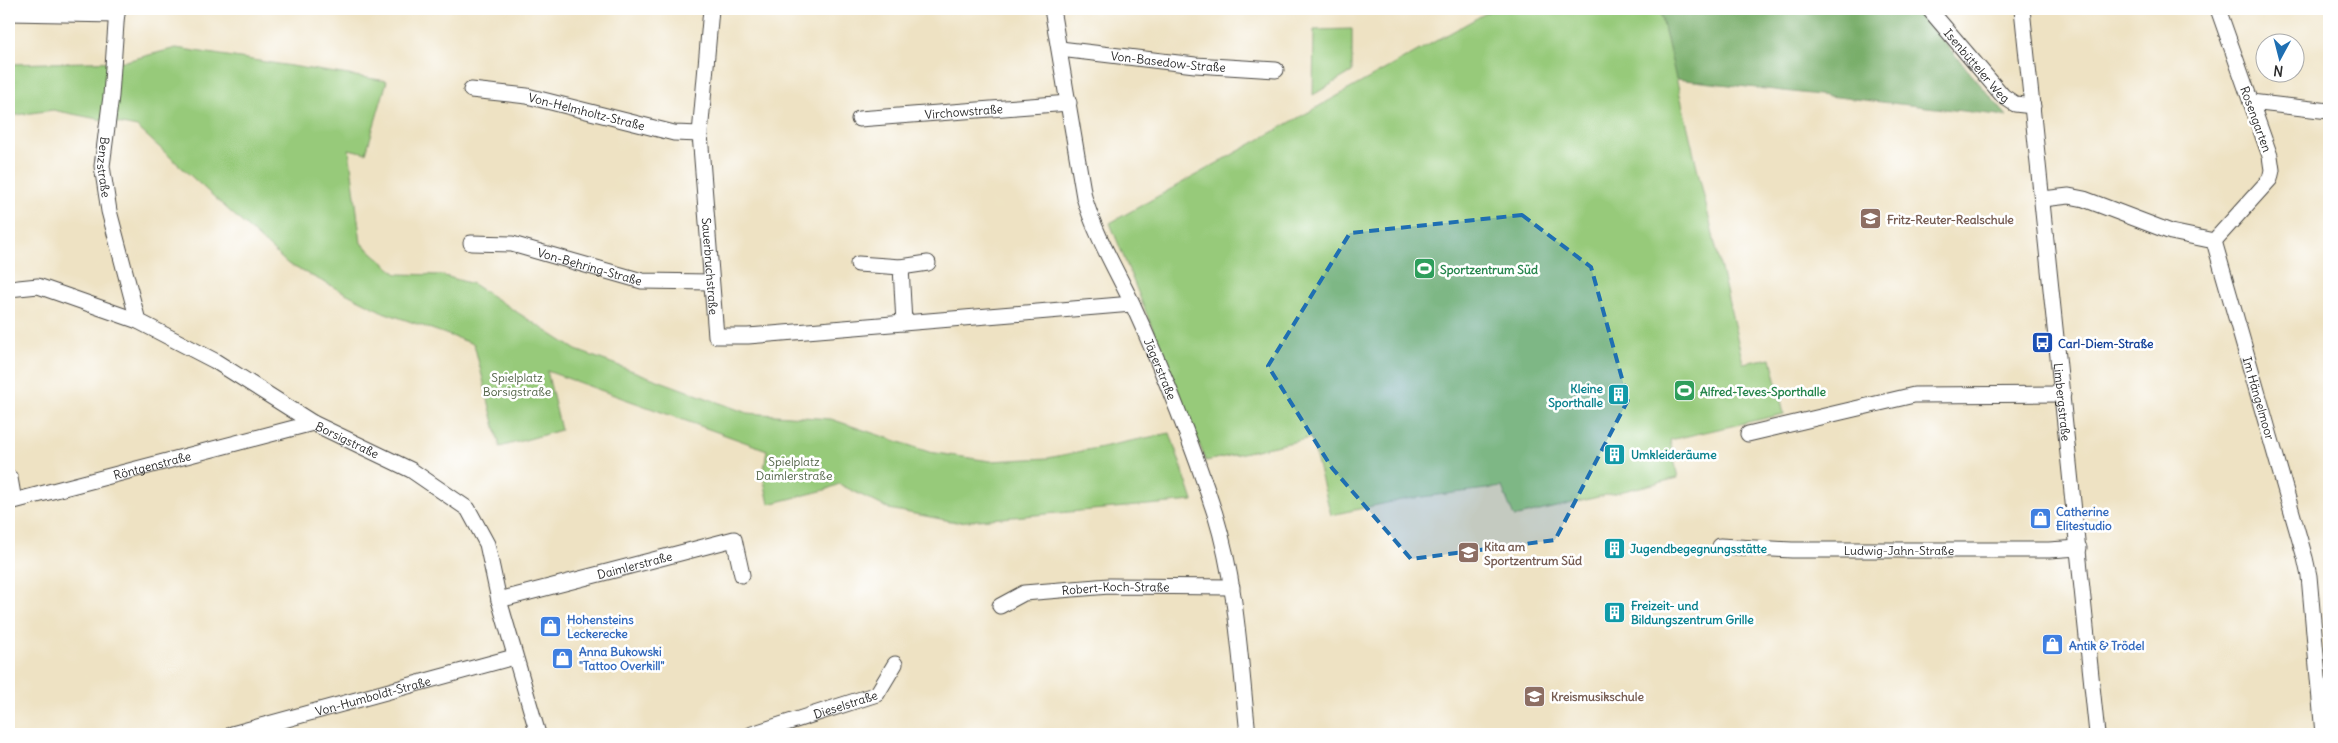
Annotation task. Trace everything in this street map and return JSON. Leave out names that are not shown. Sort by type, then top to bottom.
[{"type":"street","name":"Sauerbruchstraße","points":[[711,9],[700,134],[716,336],[758,336],[1132,304]]},
{"type":"street","name":"Jägerstraße","points":[[1052,9],[1084,197],[1091,221],[1132,304],[1162,373],[1215,515],[1232,588],[1248,734]]},
{"type":"street","name":"Isenbütteler Weg","points":[[1930,9],[2003,96],[2015,104],[2033,106]]},
{"type":"street","name":"Limbergstraße","points":[[2022,9],[2097,734]]},
{"type":"street","name":"Rosengarten","points":[[2214,241],[2270,180],[2272,170],[2270,156],[2218,9]]},
{"type":"street","points":[[9,14],[117,12]]},
{"type":"street","name":"Benzstraße","points":[[117,12],[111,96],[102,166],[109,211],[138,322]]},
{"type":"street","name":"Von-Basedow-Straße","points":[[1060,49],[1195,65],[1276,70]]},
{"type":"street","name":"Von-Helmholtz-Straße","points":[[471,90],[527,96],[674,133],[700,134]]},
{"type":"street","points":[[2251,102],[2329,111]]},
{"type":"street","name":"Virchowstraße","points":[[859,119],[1068,103]]},
{"type":"street","points":[[2043,199],[2069,196],[2084,199],[2171,232],[2214,241]]},
{"type":"street","name":"Im Hängelmoor","points":[[2214,241],[2305,558],[2323,734]]},
{"type":"street","name":"Von-Behring-Straße","points":[[471,243],[512,244],[642,281],[711,282]]},
{"type":"street","points":[[858,264],[901,267],[928,263]]},
{"type":"street","points":[[901,267],[904,323]]},
{"type":"street","name":"Borsigstraße","points":[[9,289],[38,286],[138,322],[215,361],[313,423],[411,470],[468,509],[487,544],[498,600],[538,734]]},
{"type":"street","points":[[1748,434],[1914,396],[2063,394]]},
{"type":"street","name":"Röntgenstraße","points":[[10,478],[14,501],[313,423]]},
{"type":"street","name":"Daimlerstraße","points":[[498,600],[734,539],[742,575]]},
{"type":"street","name":"Ludwig-Jahn-Straße","points":[[1720,546],[1792,550],[2049,550],[2079,548]]},
{"type":"street","name":"Robert-Koch-Straße","points":[[1000,606],[1024,593],[1109,586],[1232,588]]},
{"type":"street","name":"Von-Humboldt-Straße","points":[[232,734],[514,657]]},
{"type":"street","name":"Dieselstraße","points":[[752,734],[877,694],[895,664]]},
{"type":"highlighted area","points":[[1522,215],[1591,267],[1628,400],[1555,540],[1411,559],[1332,468],[1268,366],[1350,233]]},
{"type":"green space","name":"Sportzentrum Süd","points":[[1493,9],[1660,9],[1743,363],[1771,358],[1784,414],[1670,440],[1678,478],[1514,517],[1502,487],[1406,499],[1331,515],[1311,438],[1206,461],[1110,223]]},
{"type":"green space","points":[[1660,9],[1916,9],[2007,116],[1676,79]]},
{"type":"green space","points":[[1352,29],[1352,72],[1313,95],[1314,30]]},
{"type":"green space","points":[[176,48],[387,81],[366,153],[349,149],[361,243],[397,274],[441,275],[473,284],[576,350],[747,413],[831,419],[929,452],[990,461],[1048,458],[1170,433],[1193,501],[956,522],[889,509],[839,484],[825,490],[769,504],[763,476],[767,450],[547,371],[561,430],[500,447],[474,344],[383,312],[288,264],[137,127],[53,110],[9,116],[9,64],[126,61]]},
{"type":"place","name":"Fritz-Reuter-Realschule","points":[[1871,219]]},
{"type":"place","name":"Sportzentrum Süd","points":[[1424,269]]},
{"type":"place","name":"Carl-Diem-Straße","points":[[2042,343]]},
{"type":"place","name":"Alfred-Teves-Sporthalle","points":[[1684,391]]},
{"type":"place","name":"Kleine Sporthalle","points":[[1619,395]]},
{"type":"place","name":"Umkleideräume","points":[[1615,454]]},
{"type":"place","name":"Catherine Elitestudio","points":[[2040,518]]},
{"type":"place","name":"Jugendbegegnungsstätte","points":[[1614,548]]},
{"type":"place","name":"Kita am Sportzentrum Süd","points":[[1468,553]]},
{"type":"place","name":"Freizeit- und Bildungszentrum Grille","points":[[1615,612]]},
{"type":"place","name":"Hohensteins Leckerecke","points":[[551,626]]},
{"type":"place","name":"Antik & Trödel","points":[[2053,645]]},
{"type":"place","name":"Anna Bukowski \"Tattoo Overkill\"","points":[[563,658]]},
{"type":"place","name":"Kreismusikschule","points":[[1535,696]]},
{"type":"park label","name":"Spielplatz Borsigstraße","points":[[517,384]]},
{"type":"park label","name":"Spielplatz Daimlerstraße","points":[[794,468]]}]
